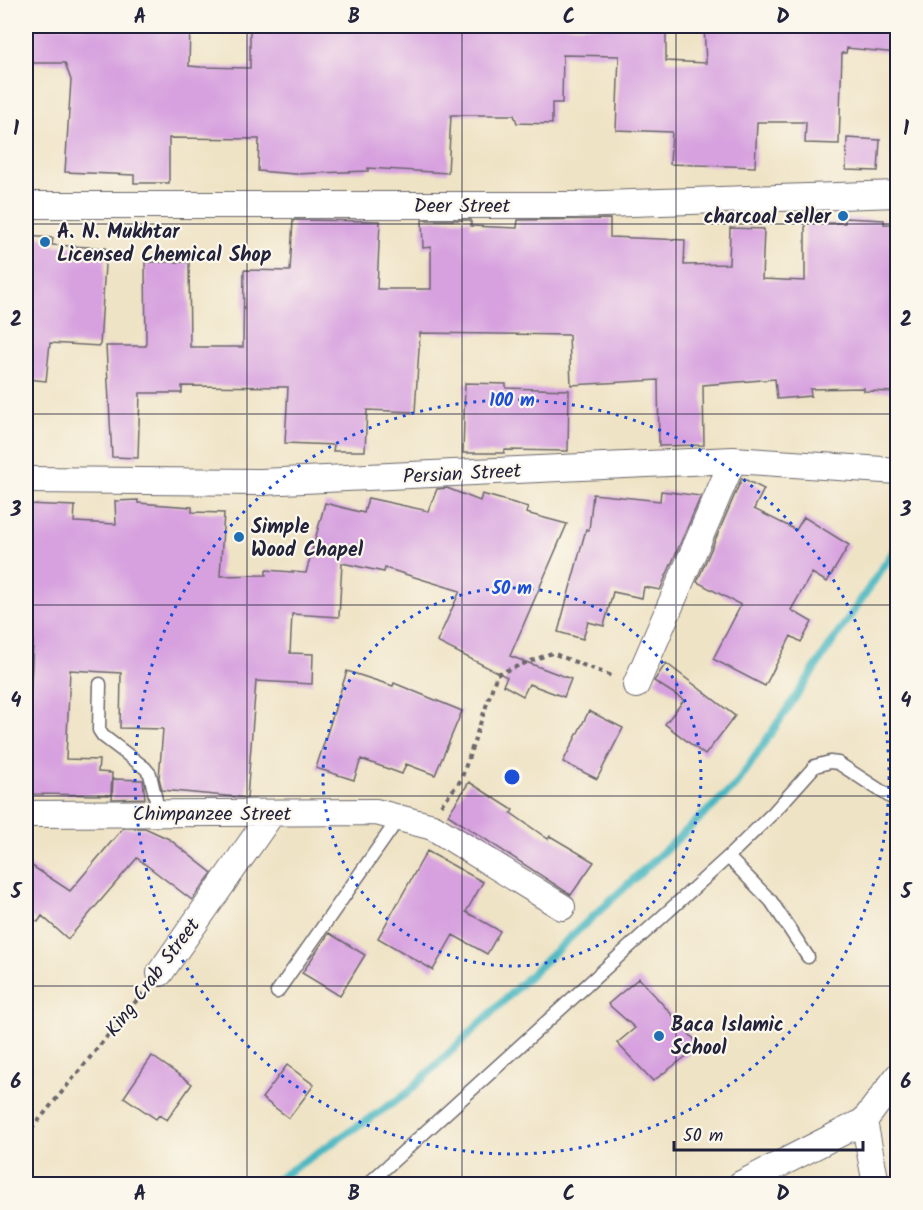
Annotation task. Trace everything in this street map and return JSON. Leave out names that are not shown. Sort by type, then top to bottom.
[{"type":"street","name":"Deer Street","points":[[26,205],[574,205],[897,194]]},
{"type":"street","name":"Persian Street","points":[[26,480],[261,482],[733,460],[897,471]]},
{"type":"street","points":[[636,685],[733,460]]},
{"type":"street","name":"Chimpanzee Street","points":[[26,813],[376,812],[425,825],[562,907]]},
{"type":"street","name":"King Crab Street","points":[[159,972],[272,813]]},
{"type":"street","points":[[741,1185],[864,1121],[896,1079]]},
{"type":"street","points":[[864,1121],[876,1185]]},
{"type":"lane","points":[[100,684],[99,730],[103,736],[150,774],[159,813]]},
{"type":"lane","points":[[368,1185],[728,857],[774,813],[808,773],[822,763],[838,763],[897,802]]},
{"type":"lane","points":[[277,992],[399,818]]},
{"type":"lane","points":[[728,857],[771,901],[808,957]]},
{"type":"path","points":[[425,825],[461,780],[497,674],[552,652],[636,685]]},
{"type":"path","name":"King Crab Street","points":[[26,1136],[159,972]]},
{"type":"building","points":[[26,26],[190,26],[189,66],[201,67],[250,68],[250,26],[666,26],[666,61],[706,63],[704,26],[897,26],[897,53],[847,48],[846,53],[842,53],[839,144],[805,143],[806,122],[757,122],[755,167],[670,164],[672,132],[616,130],[619,56],[563,55],[562,103],[552,103],[552,124],[517,123],[514,115],[451,115],[448,173],[368,168],[368,171],[295,174],[258,171],[259,139],[169,138],[169,183],[134,183],[134,175],[65,172],[71,80],[65,63],[26,63]]},
{"type":"building","points":[[847,138],[880,140],[878,171],[846,170]]},
{"type":"building","points":[[845,218],[884,220],[884,224],[897,224],[897,392],[864,391],[864,388],[810,389],[811,396],[777,399],[775,379],[703,385],[704,445],[659,446],[658,380],[571,385],[569,335],[420,333],[415,412],[367,410],[365,451],[333,451],[334,445],[285,443],[288,387],[182,386],[182,393],[140,393],[138,458],[112,457],[106,346],[146,346],[145,262],[189,262],[190,347],[243,347],[244,270],[290,271],[293,220],[380,221],[377,289],[431,289],[431,247],[423,248],[422,220],[471,220],[471,226],[517,228],[518,220],[610,219],[610,237],[685,240],[684,265],[729,264],[730,228],[764,229],[762,279],[805,281],[805,223],[845,223]]},
{"type":"building","points":[[26,236],[53,238],[52,245],[106,248],[100,346],[50,343],[46,381],[26,379]]},
{"type":"building","points":[[465,383],[506,384],[506,388],[569,390],[568,451],[505,450],[504,453],[463,453]]},
{"type":"building","points":[[742,478],[764,489],[754,509],[796,530],[804,517],[849,545],[827,582],[812,573],[791,610],[812,622],[801,642],[791,636],[765,686],[713,659],[741,605],[697,582]]},
{"type":"building","points":[[447,488],[480,501],[482,494],[528,507],[526,513],[567,524],[510,656],[571,679],[564,697],[529,684],[523,696],[503,685],[507,677],[437,642],[460,591],[385,568],[384,572],[342,563],[339,617],[292,614],[290,653],[313,654],[312,684],[256,681],[247,798],[162,790],[159,778],[163,729],[120,728],[121,673],[70,670],[66,759],[99,760],[98,772],[112,773],[111,795],[26,794],[26,746],[28,746],[34,621],[26,621],[26,504],[75,506],[74,522],[116,524],[115,501],[138,500],[138,503],[192,507],[192,512],[224,513],[220,576],[266,575],[266,570],[306,573],[325,503],[364,513],[368,498],[428,511],[437,489]]},
{"type":"building","points":[[661,491],[701,496],[660,590],[644,587],[642,598],[613,592],[604,626],[588,622],[583,639],[558,632],[586,529],[589,530],[593,494],[660,501]]},
{"type":"building","points":[[666,663],[735,716],[705,755],[665,724],[684,700],[654,681]]},
{"type":"building","points":[[347,671],[393,686],[394,683],[462,711],[435,775],[406,764],[402,774],[361,759],[354,780],[316,768]]},
{"type":"building","points":[[589,711],[623,728],[597,779],[563,762]]},
{"type":"building","points":[[113,779],[143,780],[145,798],[112,799]]},
{"type":"building","points":[[469,782],[513,810],[511,813],[548,839],[550,836],[594,862],[571,895],[448,815]]},
{"type":"building","points":[[123,828],[145,828],[169,839],[212,873],[192,900],[137,858],[68,939],[42,916],[38,922],[26,914],[26,862],[70,891]]},
{"type":"building","points":[[427,851],[483,882],[466,912],[500,931],[487,954],[453,935],[433,970],[378,938]]},
{"type":"building","points":[[329,933],[365,955],[340,996],[302,973]]},
{"type":"building","name":"Baca Islamic School","points":[[639,978],[700,1046],[653,1081],[617,1043],[635,1028],[608,1004]]},
{"type":"building","points":[[152,1056],[192,1084],[167,1120],[159,1115],[156,1119],[124,1097]]},
{"type":"building","points":[[287,1065],[314,1085],[289,1118],[262,1098]]},
{"type":"waterway","points":[[270,1184],[405,1095],[562,945],[736,785],[898,545]]},
{"type":"place","name":"charcoal seller","points":[[843,216]]},
{"type":"place","name":"A. N. Mukhtar Licensed Chemical Shop","points":[[45,242]]},
{"type":"place","name":"Simple Wood Chapel","points":[[239,537]]},
{"type":"place","name":"Baca Islamic School","points":[[659,1036]]}]
